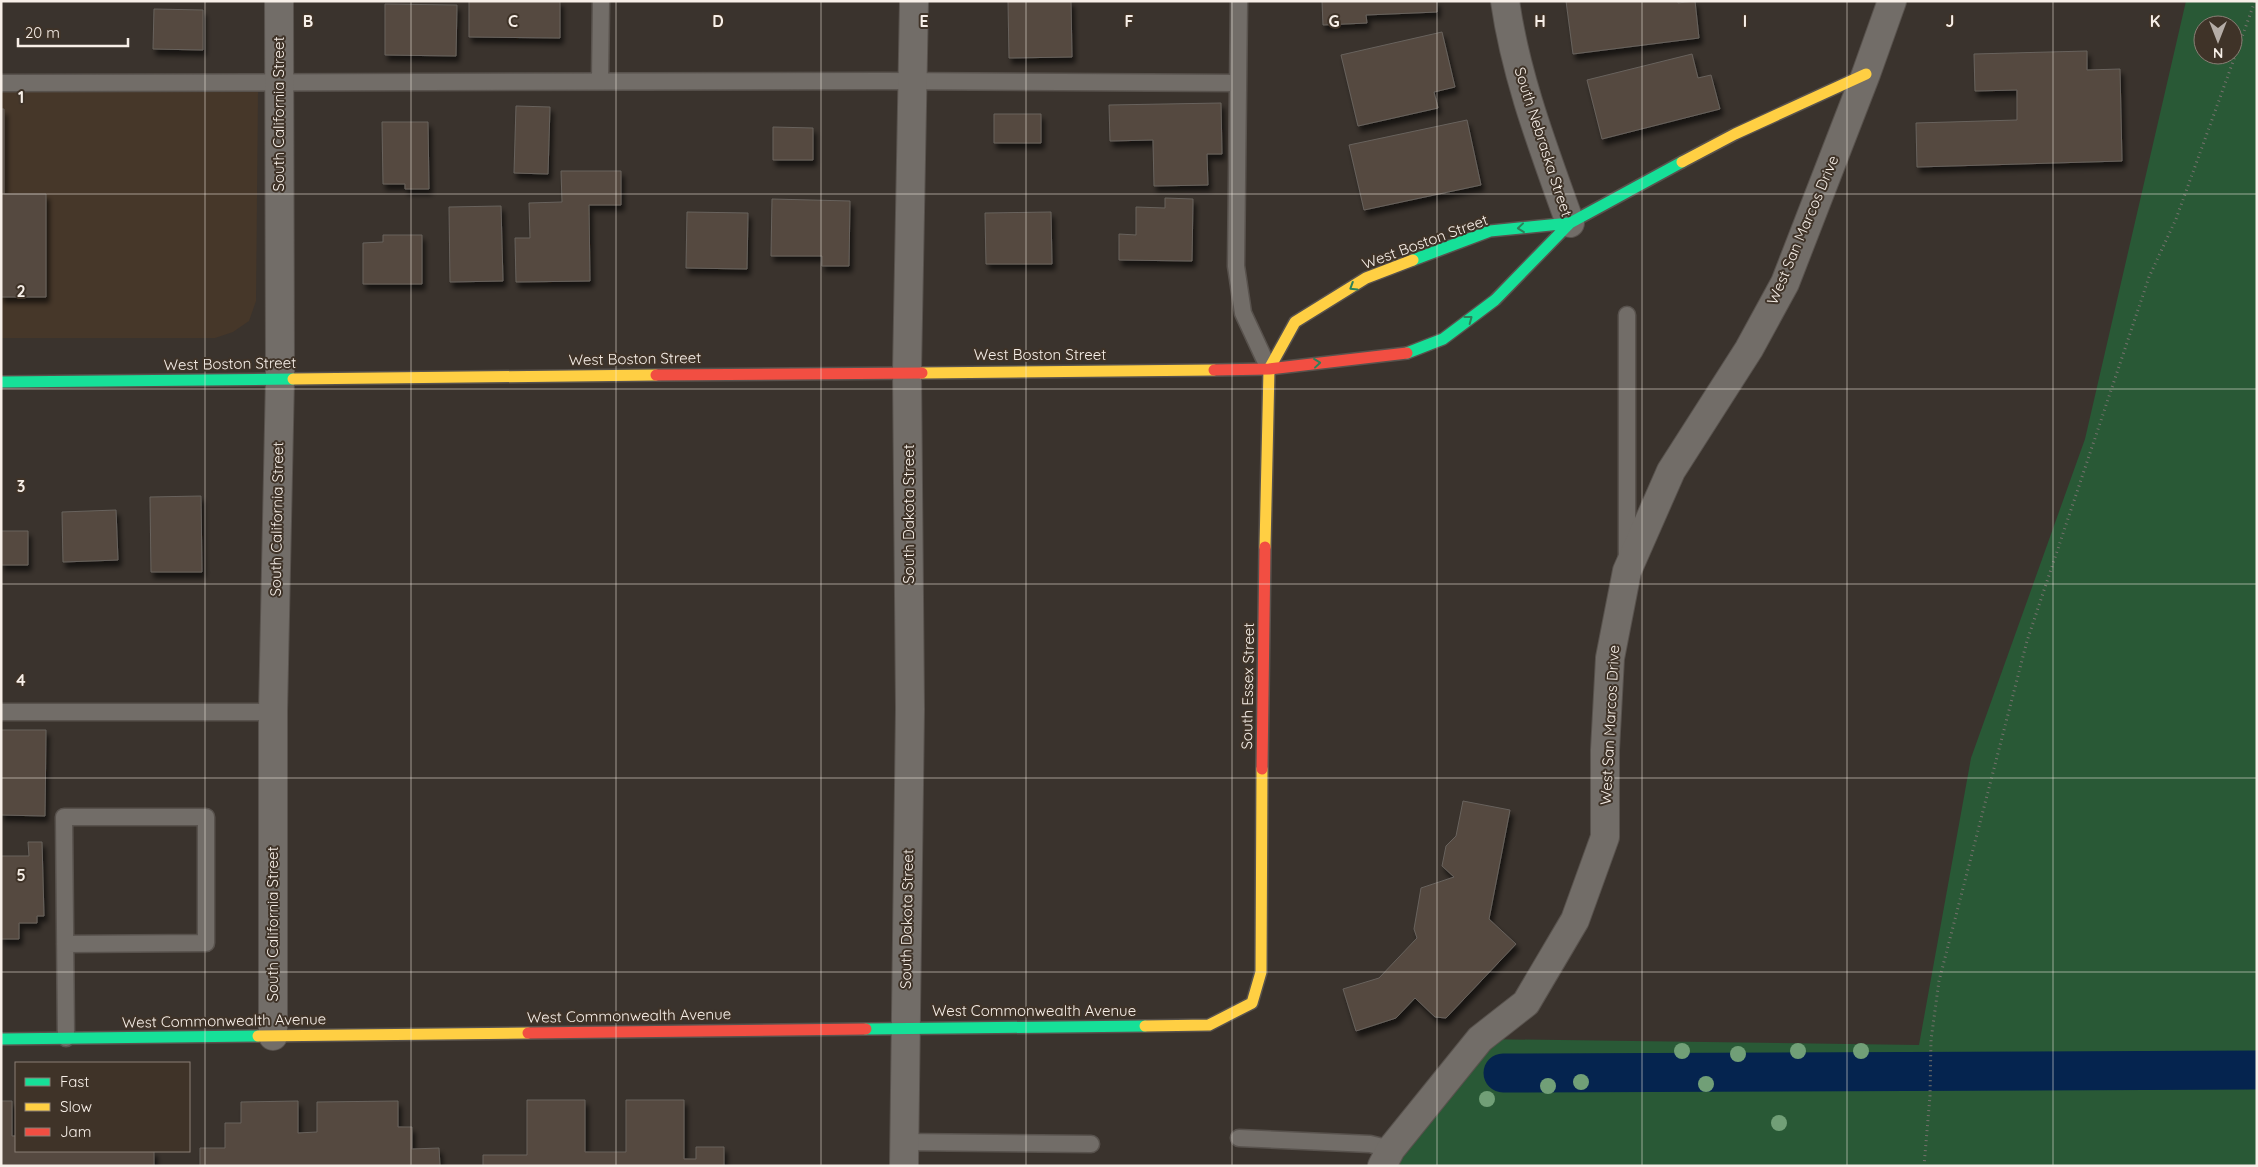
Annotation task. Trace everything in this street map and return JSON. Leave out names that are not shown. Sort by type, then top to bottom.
[{"type":"street","name":"South California Street","points":[[273,1036],[273,712],[280,378],[279,1]]},
{"type":"street","name":"South Dakota Street","points":[[904,1154],[910,708],[908,371],[914,1]]},
{"type":"street","name":"South Nebraska Street","points":[[1505,1],[1509,30],[1526,100],[1570,223]]},
{"type":"street","name":"West San Marcos Drive","points":[[1386,1157],[1480,1039],[1526,1003],[1575,920],[1606,837],[1606,750],[1610,658],[1627,571],[1671,471],[1749,349],[1785,283],[1866,74],[1892,1]]},
{"type":"street","name":"West Boston Street","points":[[1,382],[908,371],[1269,369],[1410,353],[1443,339],[1495,300],[1570,223],[1735,134],[1866,74]]},
{"type":"street","name":"West Boston Street","points":[[1269,369],[1295,322],[1366,278],[1490,231],[1570,223]]},
{"type":"street","name":"South Essex Street","points":[[1252,1003],[1261,972],[1262,701],[1269,369]]},
{"type":"street","name":"West Commonwealth Avenue","points":[[1,1039],[906,1027],[1209,1025],[1252,1003]]},
{"type":"lane","points":[[600,82],[602,1]]},
{"type":"lane","points":[[1239,1],[1236,266],[1243,313],[1269,369]]},
{"type":"lane","points":[[1,83],[913,81],[1238,83]]},
{"type":"lane","points":[[1627,315],[1627,571]]},
{"type":"lane","points":[[1,712],[273,712]]},
{"type":"lane","points":[[65,944],[206,943],[206,817],[64,817],[65,944],[66,1038]]},
{"type":"lane","points":[[1239,1138],[1370,1144],[1386,1157]]},
{"type":"lane","points":[[904,1154],[1091,1144]]},
{"type":"path","points":[[1924,1166],[1930,1096],[1930,1040],[1939,981],[2028,640],[2149,277],[2176,219],[2254,1]]},
{"type":"shaded area","points":[[1,91],[258,91],[256,301],[249,321],[233,332],[215,338],[1,338]]},
{"type":"green space","points":[[2186,1],[2257,1],[2257,1166],[1382,1166],[1480,1039],[1919,1045],[1971,758],[2085,439]]},
{"type":"building","points":[[469,1],[560,1],[560,38],[469,37]]},
{"type":"building","points":[[1008,1],[1071,1],[1072,57],[1009,58]]},
{"type":"building","points":[[1322,1],[1437,1],[1437,12],[1366,15],[1367,23],[1323,25]]},
{"type":"building","points":[[1566,1],[1678,1],[1678,3],[1695,1],[1699,38],[1573,54]]},
{"type":"building","points":[[385,4],[457,5],[456,56],[385,55]]},
{"type":"building","points":[[154,9],[203,10],[203,50],[153,49]]},
{"type":"building","points":[[1442,32],[1455,87],[1434,92],[1438,108],[1358,126],[1341,55]]},
{"type":"building","points":[[2087,51],[2087,70],[2120,69],[2122,161],[1917,167],[1916,123],[2017,120],[2017,90],[1975,91],[1974,54]]},
{"type":"building","points":[[1692,54],[1698,78],[1711,75],[1720,109],[1602,139],[1587,80]]},
{"type":"building","points":[[1221,103],[1222,154],[1207,154],[1208,185],[1154,186],[1153,140],[1110,141],[1109,105]]},
{"type":"building","points":[[516,106],[550,107],[548,174],[514,173]]},
{"type":"building","points":[[1,109],[4,109],[4,194],[46,194],[46,297],[1,297]]},
{"type":"building","points":[[994,114],[1041,114],[1041,143],[994,143]]},
{"type":"building","points":[[1467,120],[1481,185],[1364,210],[1349,145]]},
{"type":"building","points":[[382,122],[428,122],[429,189],[405,189],[405,184],[383,184]]},
{"type":"building","points":[[773,127],[813,128],[813,160],[773,160]]},
{"type":"building","points":[[561,171],[621,171],[621,205],[589,205],[590,281],[516,282],[515,238],[530,238],[529,203],[562,202]]},
{"type":"building","points":[[1165,198],[1193,199],[1192,261],[1119,260],[1119,234],[1136,235],[1136,207],[1165,208]]},
{"type":"building","points":[[772,199],[850,201],[849,266],[822,266],[822,256],[771,256]]},
{"type":"building","points":[[501,206],[503,281],[450,282],[449,207]]},
{"type":"building","points":[[687,212],[748,213],[747,269],[686,268]]},
{"type":"building","points":[[1051,212],[1052,264],[986,264],[985,213]]},
{"type":"building","points":[[383,235],[422,235],[422,284],[363,284],[363,243],[383,242]]},
{"type":"building","points":[[201,496],[202,572],[151,572],[150,497]]},
{"type":"building","points":[[116,510],[118,560],[63,562],[62,512]]},
{"type":"building","points":[[1,531],[28,531],[28,565],[1,565]]},
{"type":"building","points":[[1,730],[46,730],[45,816],[1,815]]},
{"type":"building","points":[[1463,801],[1510,810],[1489,919],[1516,944],[1446,1018],[1435,1017],[1415,998],[1396,1018],[1356,1031],[1343,989],[1379,978],[1417,938],[1414,929],[1421,888],[1454,877],[1442,866],[1446,846],[1456,836]]},
{"type":"building","points":[[28,842],[42,842],[44,916],[37,916],[37,923],[19,923],[19,939],[1,939],[1,856],[29,856]]},
{"type":"building","points":[[527,1100],[585,1100],[585,1152],[626,1152],[626,1100],[684,1100],[684,1159],[696,1159],[696,1147],[724,1147],[724,1166],[483,1166],[483,1155],[527,1155]]},
{"type":"building","points":[[1,1101],[12,1101],[12,1136],[15,1136],[15,1152],[154,1152],[154,1166],[1,1166]]},
{"type":"building","points":[[298,1101],[298,1133],[317,1132],[317,1102],[398,1101],[398,1127],[412,1127],[412,1149],[439,1148],[440,1166],[200,1166],[200,1148],[225,1148],[225,1123],[241,1123],[241,1102]]},
{"type":"waterway","points":[[1503,1073],[2257,1070]]},
{"type":"traffic: fast","points":[[1407,353],[1443,339],[1495,300],[1570,223],[1682,162]]},
{"type":"traffic: fast","points":[[1413,260],[1490,231],[1570,223]]},
{"type":"traffic: fast","points":[[1,382],[293,379]]},
{"type":"traffic: fast","points":[[866,1029],[1145,1026]]},
{"type":"traffic: fast","points":[[1,1039],[258,1036]]},
{"type":"traffic: slow","points":[[1682,162],[1735,134],[1866,74]]},
{"type":"traffic: slow","points":[[1265,547],[1269,369],[1295,322],[1366,278],[1413,260]]},
{"type":"traffic: slow","points":[[922,373],[1214,370]]},
{"type":"traffic: slow","points":[[293,379],[656,375]]},
{"type":"traffic: slow","points":[[1145,1026],[1209,1025],[1252,1003],[1261,972],[1262,769]]},
{"type":"traffic: slow","points":[[258,1036],[528,1033]]},
{"type":"traffic: jam","points":[[1214,370],[1269,369],[1407,353]]},
{"type":"traffic: jam","points":[[656,375],[922,373]]},
{"type":"traffic: jam","points":[[1262,769],[1265,547]]},
{"type":"traffic: jam","points":[[528,1033],[866,1029]]}]
